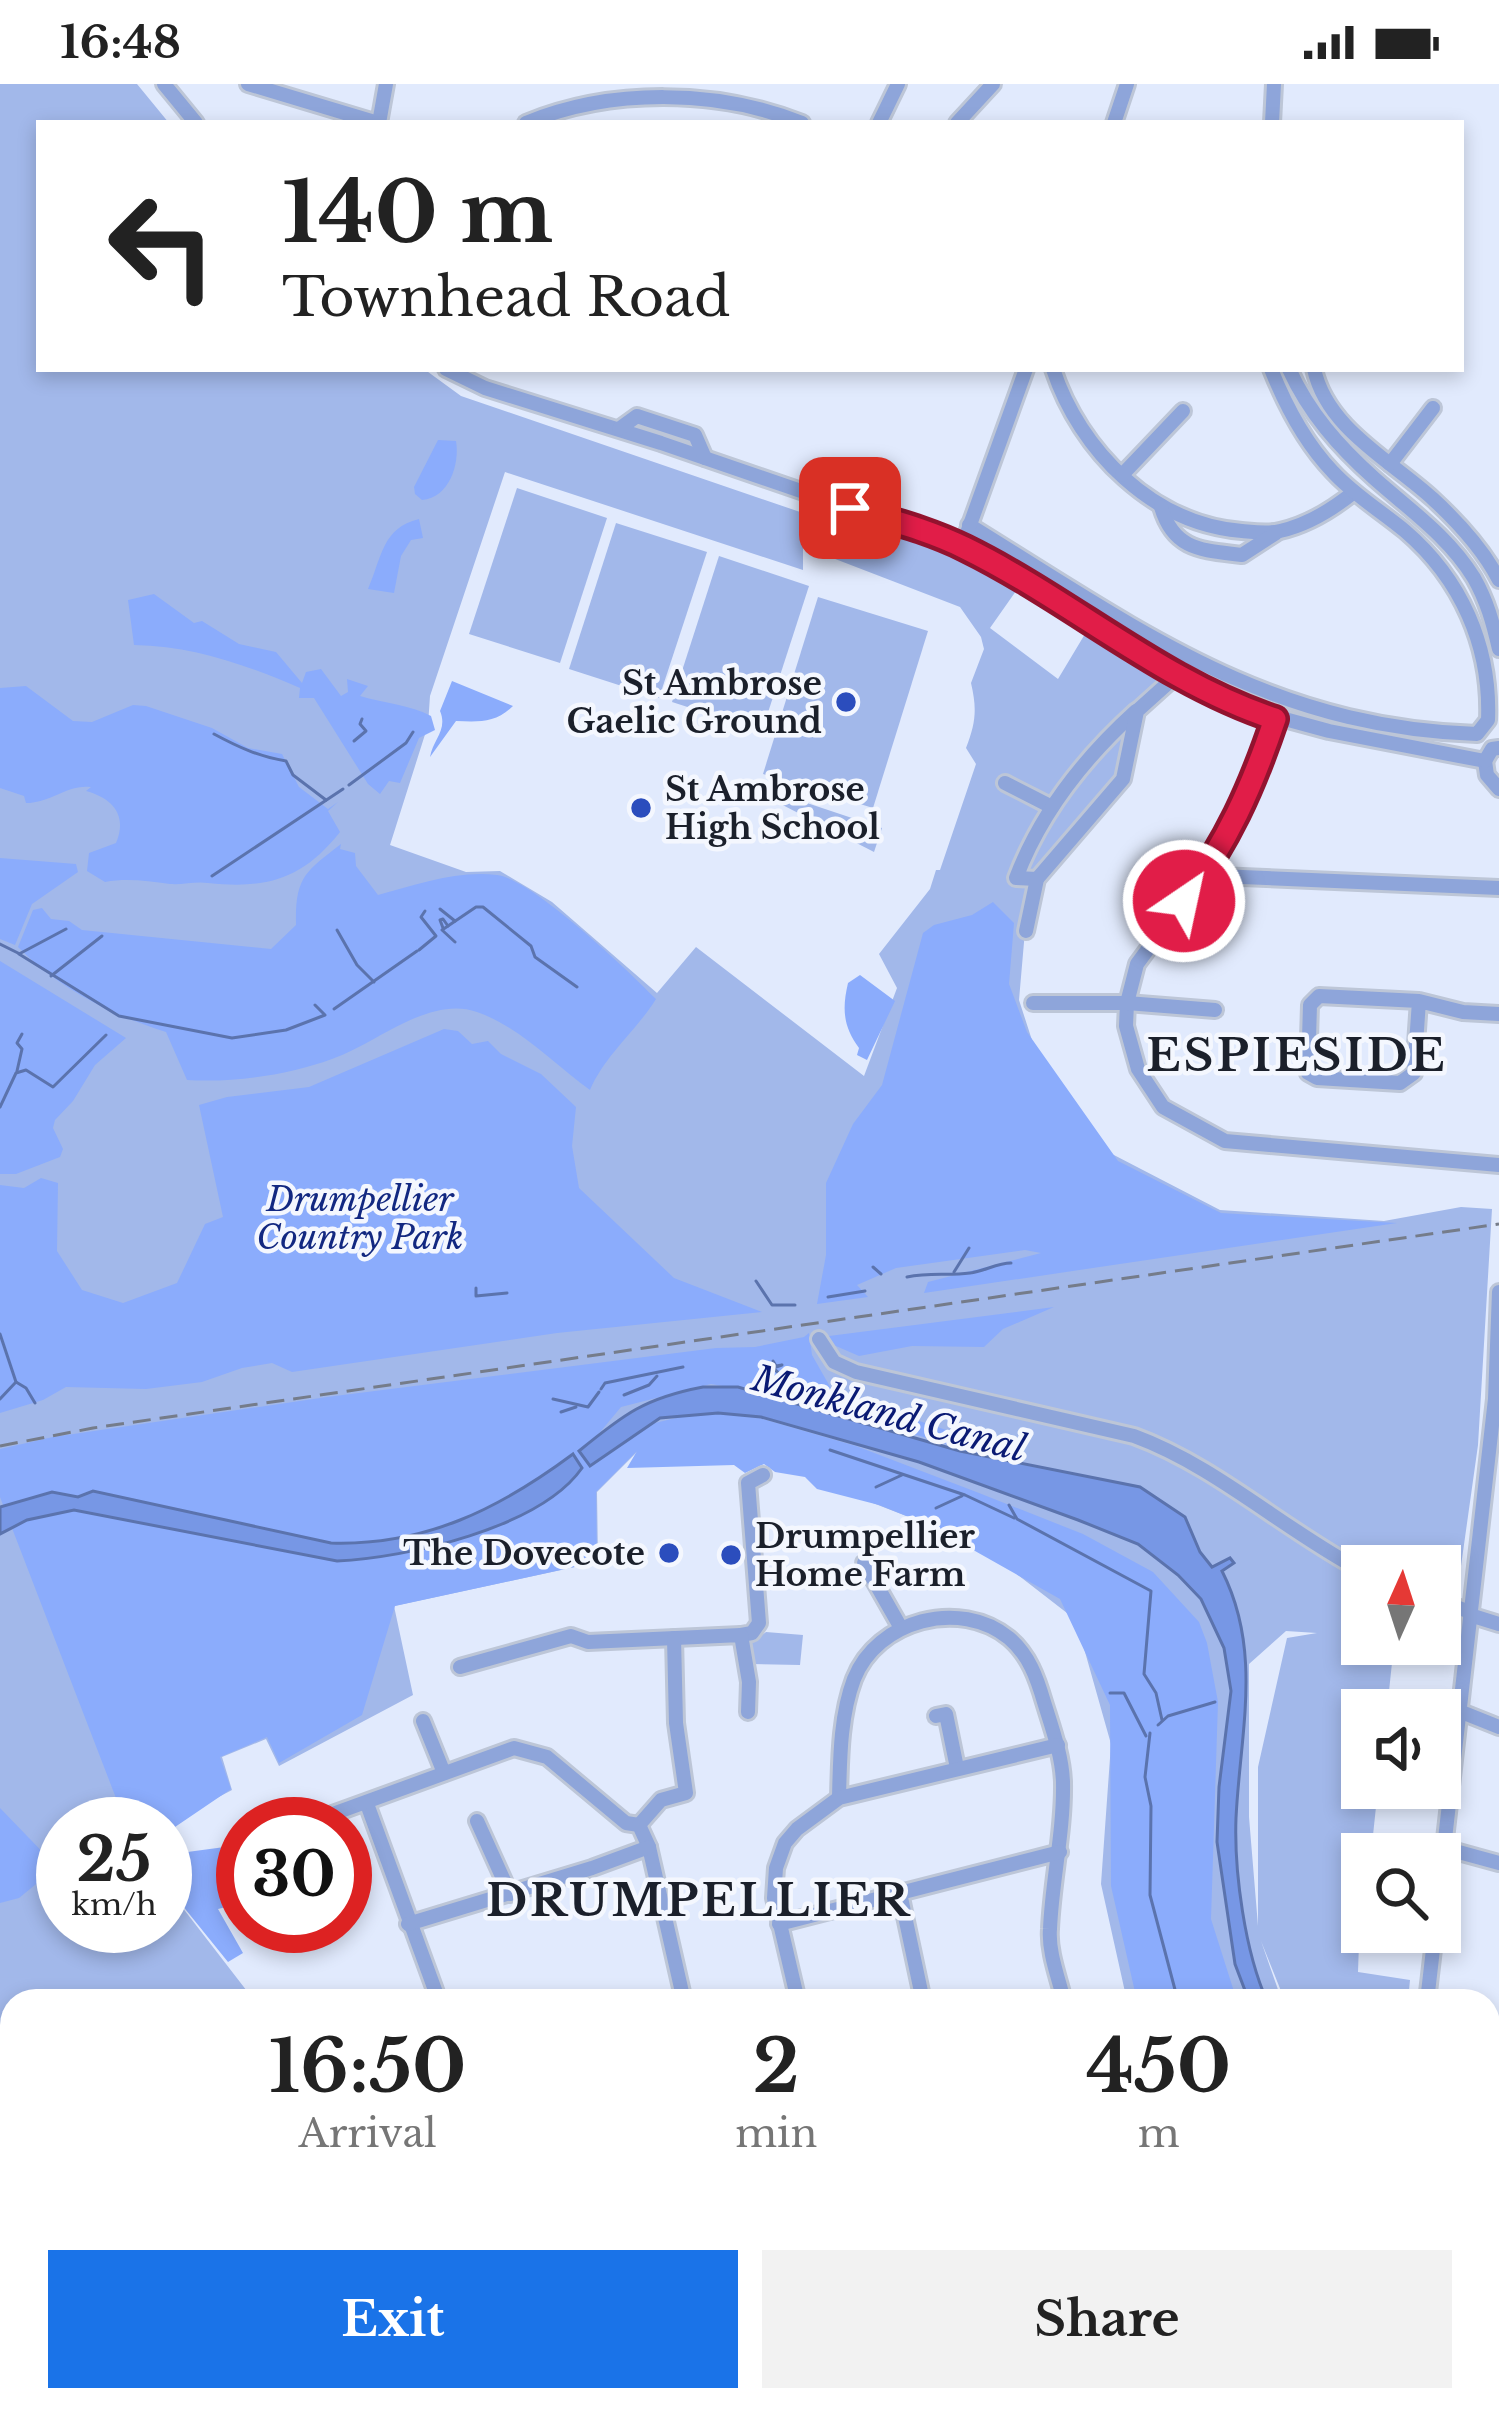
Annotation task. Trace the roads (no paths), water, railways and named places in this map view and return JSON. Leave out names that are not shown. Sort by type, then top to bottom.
[{"type":"street","points":[[164,84],[194,120]]},
{"type":"street","points":[[248,84],[368,120]]},
{"type":"street","points":[[379,120],[386,84]]},
{"type":"street","points":[[880,120],[898,84]]},
{"type":"street","points":[[960,120],[993,84]]},
{"type":"street","points":[[1115,120],[1127,84]]},
{"type":"street","points":[[1272,120],[1274,84]]},
{"type":"street","points":[[544,120],[574,115],[606,101],[676,98],[737,105],[791,120]]},
{"type":"street","points":[[452,372],[485,388],[619,429],[637,416],[664,424],[695,435],[705,458],[964,547],[1177,675],[1240,707],[1275,719],[1485,760]]},
{"type":"street","points":[[964,547],[1025,372]]},
{"type":"street","points":[[1054,372],[1062,396],[1084,431],[1122,476],[1161,507],[1228,530],[1278,532]]},
{"type":"street","points":[[969,525],[1202,666],[1300,706],[1431,732],[1477,734],[1487,726],[1489,707],[1473,621],[1444,572],[1407,533],[1330,470],[1282,399],[1272,372]]},
{"type":"street","points":[[1290,372],[1333,439],[1421,518],[1472,574],[1495,611],[1499,649]]},
{"type":"street","points":[[1315,372],[1345,426],[1432,497],[1465,531],[1499,580]]},
{"type":"street","points":[[1390,464],[1433,408]]},
{"type":"street","points":[[1122,476],[1183,411]]},
{"type":"street","points":[[1161,507],[1165,521],[1192,549],[1242,555],[1354,492]]},
{"type":"street","points":[[1407,533],[1421,518]]},
{"type":"street","points":[[1194,683],[1202,666]]},
{"type":"street","points":[[1037,879],[1016,878],[1052,807],[1083,764],[1177,675]]},
{"type":"street","points":[[1025,931],[1037,879],[1124,779],[1137,711]]},
{"type":"street","points":[[1275,719],[1250,793],[1207,869],[1137,964],[1126,1026],[1138,1070],[1163,1107],[1225,1141],[1499,1165]]},
{"type":"street","points":[[1499,748],[1492,749],[1485,760],[1487,775],[1499,789]]},
{"type":"street","points":[[1005,783],[1052,807]]},
{"type":"street","points":[[1207,869],[1219,876],[1499,888]]},
{"type":"street","points":[[1418,1001],[1410,1080],[1317,1078],[1308,1073],[1310,1005],[1316,998],[1418,1001],[1463,1012],[1499,1014]]},
{"type":"street","points":[[1033,1003],[1127,1003],[1215,1010]]},
{"type":"street","points":[[1461,1694],[1497,1398],[1499,1292]]},
{"type":"street","points":[[819,1339],[834,1362],[856,1372],[1134,1436],[1165,1448],[1341,1560]]},
{"type":"street","points":[[460,1667],[571,1636],[588,1642],[752,1633],[759,1623],[748,1484],[763,1475]]},
{"type":"street","points":[[863,1564],[901,1628]]},
{"type":"street","points":[[1461,1609],[1499,1624]]},
{"type":"street","points":[[839,1798],[843,1734],[855,1677],[868,1657],[901,1628],[935,1618],[978,1622],[1009,1639],[1035,1672],[1058,1745],[1063,1779],[1060,1852],[1049,1934],[1061,1989]]},
{"type":"street","points":[[741,1635],[748,1712]]},
{"type":"street","points":[[639,1826],[661,1800],[686,1793],[676,1724],[674,1637]]},
{"type":"street","points":[[729,1694],[747,1693]]},
{"type":"street","points":[[1461,1713],[1499,1726]]},
{"type":"street","points":[[945,1714],[957,1768]]},
{"type":"street","points":[[423,1721],[444,1773]]},
{"type":"street","points":[[795,1989],[774,1898],[776,1868],[785,1843],[797,1828],[839,1798],[1058,1745]]},
{"type":"street","points":[[372,1802],[514,1748],[547,1757],[626,1823],[639,1826],[650,1846],[682,1989]]},
{"type":"street","points":[[372,1819],[434,1989]]},
{"type":"street","points":[[477,1821],[510,1894]]},
{"type":"street","points":[[408,1924],[650,1846]]},
{"type":"street","points":[[779,1924],[1060,1852]]},
{"type":"street","points":[[1461,1853],[1499,1864]]},
{"type":"street","points":[[900,1894],[920,1989]]},
{"type":"street","points":[[1428,1989],[1433,1953]]},
{"type":"waterway","points":[[354,741],[366,731],[362,719]]},
{"type":"waterway","points":[[349,785],[406,743],[413,732]]},
{"type":"waterway","points":[[214,734],[249,751],[286,761],[293,775],[326,800]]},
{"type":"waterway","points":[[212,876],[343,789]]},
{"type":"waterway","points":[[455,942],[442,930],[483,907],[531,946],[535,957],[577,987]]},
{"type":"waterway","points":[[440,909],[455,921]]},
{"type":"waterway","points":[[419,950],[436,936],[421,917],[425,911]]},
{"type":"waterway","points":[[443,928],[440,920],[448,926]]},
{"type":"waterway","points":[[66,929],[19,954],[119,1016],[232,1038],[286,1030],[325,1015],[315,1005]]},
{"type":"waterway","points":[[337,930],[357,965],[374,982]]},
{"type":"waterway","points":[[51,976],[102,936]]},
{"type":"waterway","points":[[0,944],[20,954]]},
{"type":"waterway","points":[[334,1009],[417,951]]},
{"type":"waterway","points":[[17,1071],[22,1049],[17,1043],[22,1034]]},
{"type":"waterway","points":[[0,1107],[16,1073],[26,1070],[53,1087],[106,1035]]},
{"type":"waterway","points":[[954,1272],[969,1248]]},
{"type":"waterway","points":[[907,1277],[970,1273],[1011,1263]]},
{"type":"waterway","points":[[873,1267],[881,1274]]},
{"type":"waterway","points":[[756,1281],[772,1305],[795,1305]]},
{"type":"waterway","points":[[476,1288],[476,1296],[507,1293]]},
{"type":"waterway","points":[[828,1297],[865,1291]]},
{"type":"waterway","points":[[0,1334],[16,1382]]},
{"type":"waterway","name":"Monkland Canal","points":[[773,1361],[782,1365],[773,1368],[781,1375]]},
{"type":"waterway","points":[[601,1389],[605,1383],[683,1367]]},
{"type":"waterway","name":"Monkland Canal","points":[[766,1372],[772,1383],[782,1386]]},
{"type":"waterway","points":[[624,1395],[649,1385],[657,1376]]},
{"type":"waterway","name":"Monkland Canal","points":[[783,1377],[786,1380]]},
{"type":"waterway","points":[[0,1399],[16,1382],[35,1403]]},
{"type":"waterway","points":[[553,1399],[588,1407],[599,1392]]},
{"type":"waterway","points":[[561,1412],[576,1407]]},
{"type":"waterway","points":[[830,1450],[965,1495],[1014,1518]]},
{"type":"waterway","points":[[876,1487],[902,1475]]},
{"type":"waterway","points":[[936,1508],[962,1496]]},
{"type":"waterway","points":[[1009,1505],[1017,1519],[1151,1591],[1144,1674],[1156,1693],[1162,1720]]},
{"type":"waterway","points":[[1110,1693],[1124,1693],[1146,1736]]},
{"type":"waterway","points":[[1158,1725],[1168,1716],[1215,1702]]},
{"type":"waterway","points":[[1150,1733],[1145,1777],[1151,1806],[1150,1895],[1175,1989]]},
{"type":"railway","points":[[0,1446],[93,1428],[1499,1224]]},
{"type":"place","name":"St Ambrose Gaelic Ground","points":[[846,702]]},
{"type":"place","name":"St Ambrose High School","points":[[641,808]]},
{"type":"place","name":"The Dovecote","points":[[669,1553]]},
{"type":"place","name":"Drumpellier Home Farm","points":[[731,1555]]},
{"type":"district","name":"ESPIESIDE","points":[[1297,1055]]},
{"type":"district","name":"DRUMPELLIER","points":[[699,1900]]},
{"type":"park label","name":"Drumpellier Country Park","points":[[360,1218]]}]
